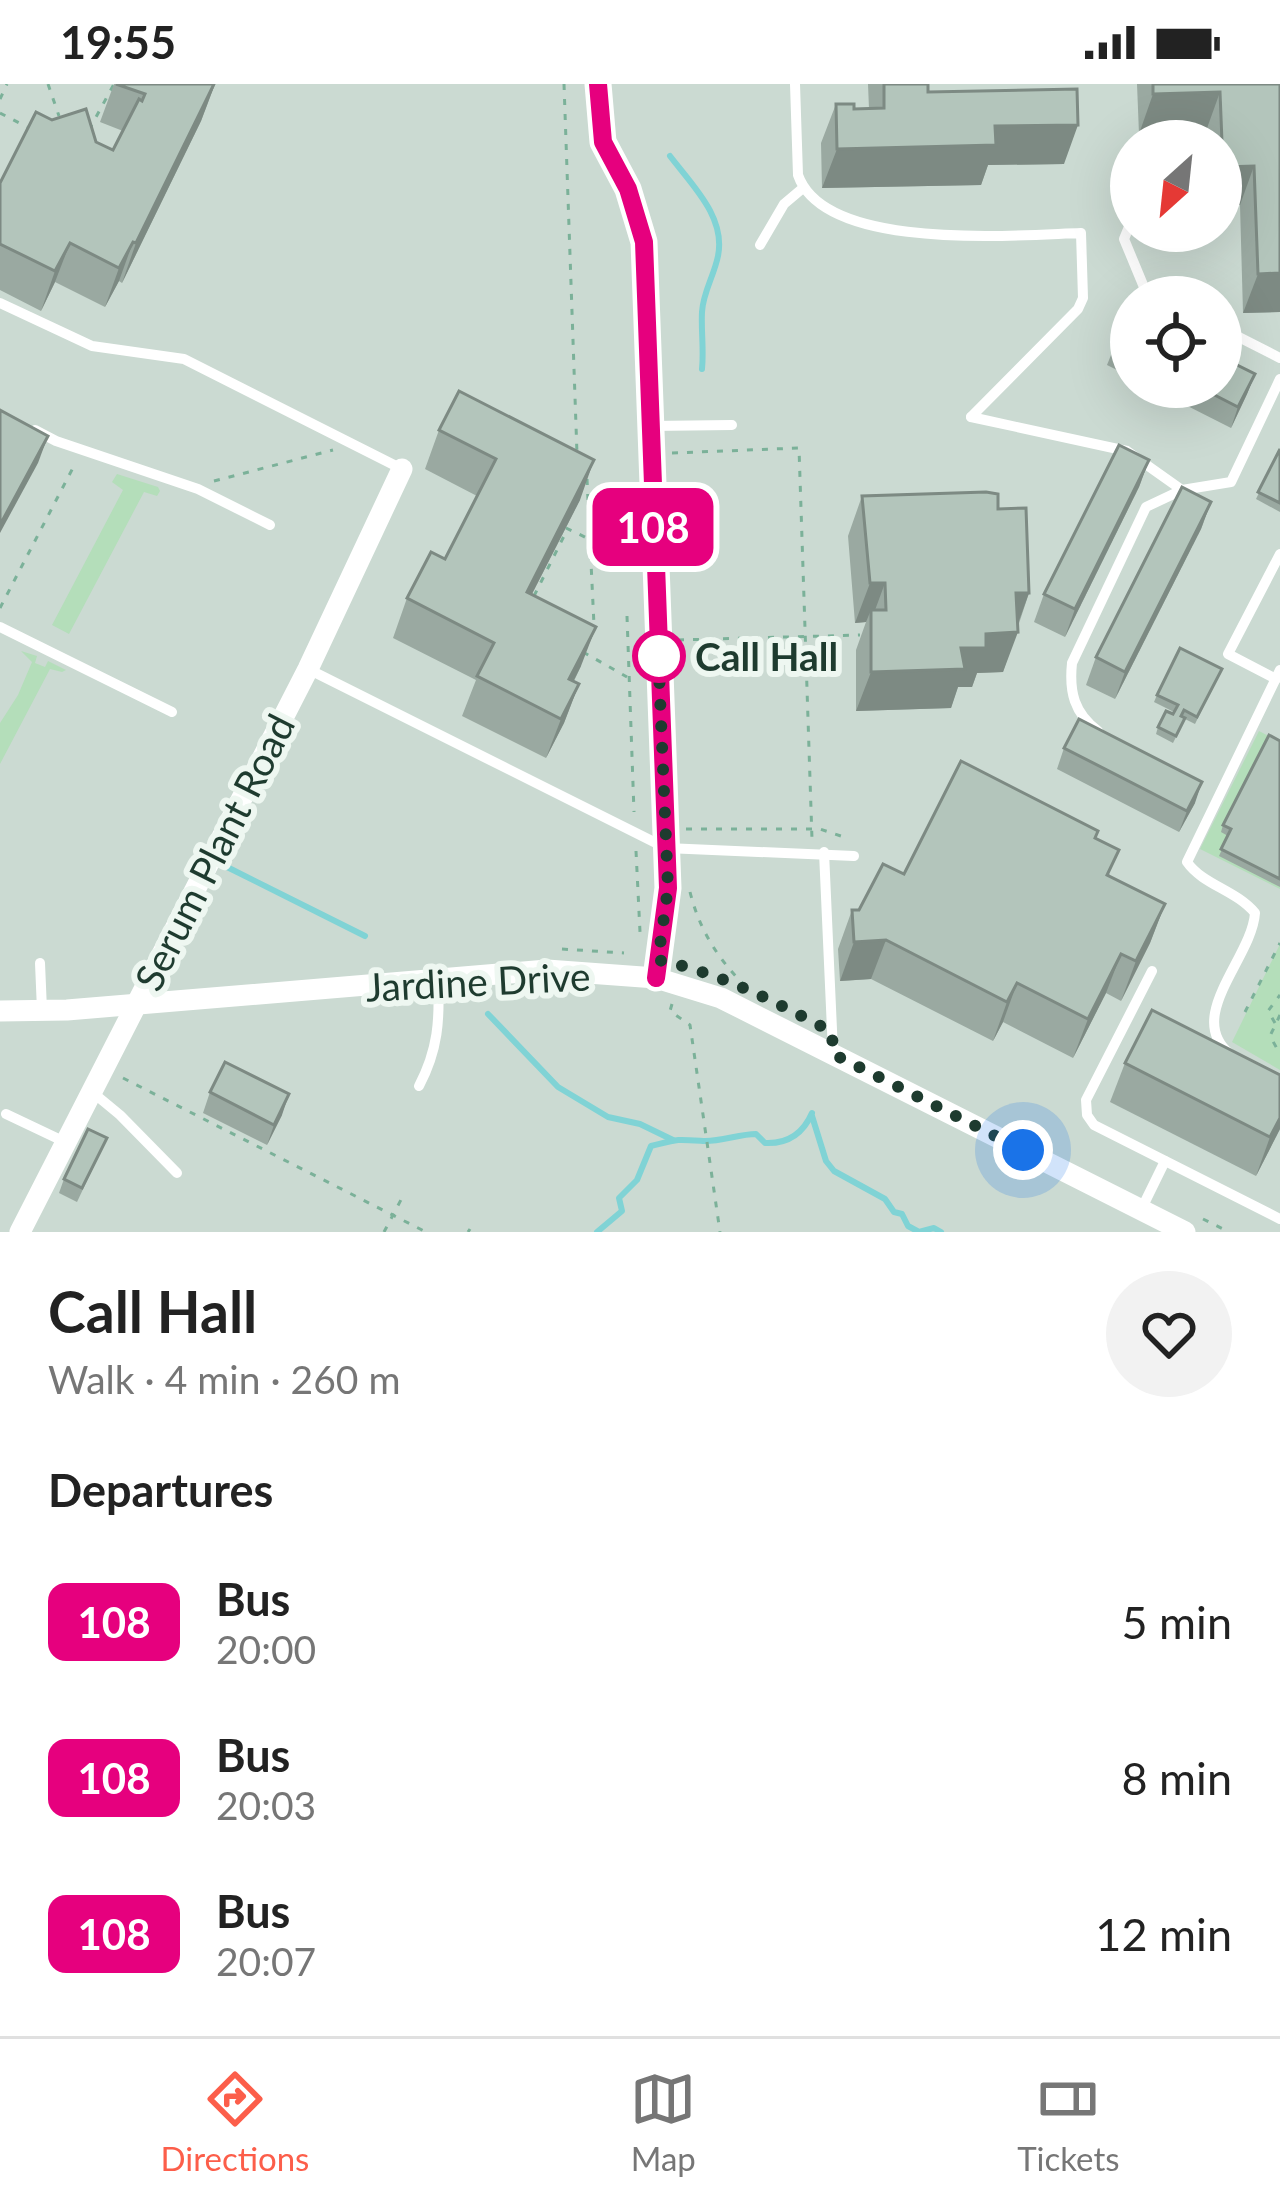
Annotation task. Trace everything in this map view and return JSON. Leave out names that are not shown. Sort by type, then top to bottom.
[{"type":"street","points":[[598,84],[603,142],[628,189],[644,242],[668,888],[657,969]]},
{"type":"street","name":"Serum Plant Road","points":[[20,1232],[308,669],[402,469]]},
{"type":"street","name":"Jardine Drive","points":[[0,1011],[547,970],[657,969],[996,1126],[1141,1210],[1187,1222]]},
{"type":"lane","points":[[795,84],[798,175],[802,188],[817,202],[895,230],[940,237],[1081,233],[1078,309],[971,417],[1127,451],[1182,490]]},
{"type":"lane","points":[[760,245],[784,204],[802,188]]},
{"type":"lane","points":[[0,303],[92,346],[184,359],[402,469]]},
{"type":"lane","points":[[1242,339],[1280,358]]},
{"type":"lane","points":[[1114,742],[1085,721],[1070,691],[1072,663],[1146,507],[1182,490],[1231,482],[1280,379]]},
{"type":"lane","points":[[19,421],[82,450],[198,490],[270,525]]},
{"type":"lane","points":[[650,427],[732,425]]},
{"type":"lane","points":[[1244,1061],[1215,1040],[1212,1019],[1254,932],[1256,913],[1243,898],[1192,871],[1186,862],[1278,674],[1228,654],[1280,554]]},
{"type":"lane","points":[[0,627],[172,712]]},
{"type":"lane","points":[[308,669],[666,848],[857,850]]},
{"type":"lane","points":[[1199,788],[1216,796]]},
{"type":"lane","points":[[824,852],[833,1054]]},
{"type":"lane","points":[[40,963],[42,1010]]},
{"type":"lane","points":[[1152,970],[1086,1100],[1088,1115],[1094,1125],[1280,1219]]},
{"type":"lane","points":[[419,1086],[432,1061],[440,1026],[438,980]]},
{"type":"lane","points":[[91,1091],[177,1173]]},
{"type":"lane","points":[[6,1114],[65,1142]]},
{"type":"lane","points":[[1141,1210],[1166,1160]]},
{"type":"path","points":[[0,99],[7,84]]},
{"type":"path","points":[[48,84],[61,122]]},
{"type":"path","points":[[87,134],[114,84]]},
{"type":"path","points":[[565,84],[577,460]]},
{"type":"path","points":[[0,113],[36,132]]},
{"type":"path","points":[[670,453],[799,448],[814,829],[809,851]]},
{"type":"path","points":[[0,608],[82,450]]},
{"type":"path","points":[[216,480],[334,450]]},
{"type":"path","points":[[583,471],[589,482],[594,628]]},
{"type":"path","points":[[531,602],[567,528],[591,539]]},
{"type":"path","points":[[627,616],[640,935]]},
{"type":"path","points":[[628,643],[871,635]]},
{"type":"path","points":[[588,640],[582,651],[629,678]]},
{"type":"path","points":[[686,829],[831,831],[857,850]]},
{"type":"path","points":[[688,886],[715,954],[746,987],[730,981]]},
{"type":"path","points":[[1245,1012],[1280,943]]},
{"type":"path","points":[[551,949],[601,950],[657,969]]},
{"type":"path","points":[[1273,957],[1280,964]]},
{"type":"path","points":[[1276,1024],[1268,1010],[1280,995]]},
{"type":"path","points":[[1280,1016],[1270,1036],[1280,1054]]},
{"type":"path","points":[[103,1068],[427,1232]]},
{"type":"path","points":[[702,1111],[720,1232]]},
{"type":"path","points":[[384,1232],[403,1196]]},
{"type":"path","points":[[1187,1222],[1228,1232]]},
{"type":"shaded area","points":[[0,84],[1280,84],[1280,1232],[0,1232]]},
{"type":"green space","points":[[117,474],[160,491],[157,496],[144,492],[69,634],[52,625],[123,490],[112,482]]},
{"type":"green space","points":[[21,651],[37,656],[35,663],[45,667],[48,661],[66,670],[50,669],[0,764],[0,723],[32,662]]},
{"type":"green space","points":[[1259,731],[1280,742],[1280,889],[1200,849]]},
{"type":"green space","points":[[1280,944],[1280,1070],[1232,1042]]},
{"type":"building","points":[[116,84],[214,84],[136,243],[119,268],[70,243],[55,271],[0,244],[0,183],[36,112],[52,120],[86,109],[96,142],[113,150],[145,94]]},
{"type":"building","points":[[884,84],[928,84],[928,92],[1077,89],[1078,125],[995,126],[996,145],[837,149],[836,104],[884,108]]},
{"type":"building","points":[[1153,84],[1280,84],[1280,273],[1258,274],[1254,166],[1242,166],[1242,120],[1221,120],[1220,92],[1153,94]]},
{"type":"building","points":[[1242,368],[1255,374],[1242,399]]},
{"type":"building","name":"Call Hall","points":[[459,391],[594,460],[527,592],[596,627],[569,679],[579,684],[561,719],[477,676],[494,643],[407,598],[431,552],[445,559],[496,459],[439,430]]},
{"type":"building","points":[[0,410],[48,436],[0,525]]},
{"type":"building","points":[[1119,445],[1149,460],[1075,609],[1044,594]]},
{"type":"building","points":[[1280,449],[1280,503],[1258,492]]},
{"type":"building","points":[[1182,487],[1211,502],[1125,672],[1096,657]]},
{"type":"building","points":[[998,494],[998,509],[1026,508],[1029,593],[1016,593],[1018,632],[986,634],[986,648],[961,648],[965,669],[871,672],[871,610],[886,610],[885,583],[870,583],[862,496]]},
{"type":"building","points":[[1180,648],[1222,669],[1197,717],[1184,710],[1176,736],[1158,727],[1166,711],[1173,714],[1178,705],[1157,695]]},
{"type":"building","points":[[1079,719],[1202,782],[1187,811],[1064,748]]},
{"type":"building","points":[[1269,735],[1280,741],[1280,879],[1221,849],[1231,829],[1223,825]]},
{"type":"building","points":[[961,761],[1098,831],[1095,838],[1119,850],[1107,875],[1165,904],[1136,961],[1121,954],[1088,1019],[1017,983],[1007,1002],[886,940],[854,942],[852,910],[859,910],[883,864],[904,874]]},
{"type":"building","points":[[1152,1010],[1280,1075],[1280,1118],[1270,1137],[1125,1063]]},
{"type":"building","points":[[225,1062],[289,1094],[274,1125],[210,1092]]},
{"type":"building","points":[[88,1129],[107,1138],[82,1188],[64,1179]]},
{"type":"waterway","points":[[670,156],[705,202],[717,228],[716,263],[703,305],[702,369]]},
{"type":"waterway","points":[[223,865],[365,936]]},
{"type":"waterway","points":[[488,1014],[558,1087],[608,1117],[640,1124],[673,1140]]},
{"type":"waterway","points":[[597,1232],[622,1211],[619,1198],[637,1180],[651,1146],[756,1134],[765,1143],[780,1142],[799,1132],[812,1113]]},
{"type":"waterway","points":[[812,1116],[826,1161],[834,1171],[885,1199],[908,1226],[919,1232],[934,1228],[941,1232]]},
{"type":"bus line","name":"108","points":[[598,84],[603,142],[628,189],[644,242],[668,888],[656,978]]},
{"type":"place","name":"Call Hall","points":[[659,656]]},
{"type":"route","points":[[659,656],[658,648],[668,888],[658,960],[746,987],[832,1032],[833,1054],[1023,1150]]}]
